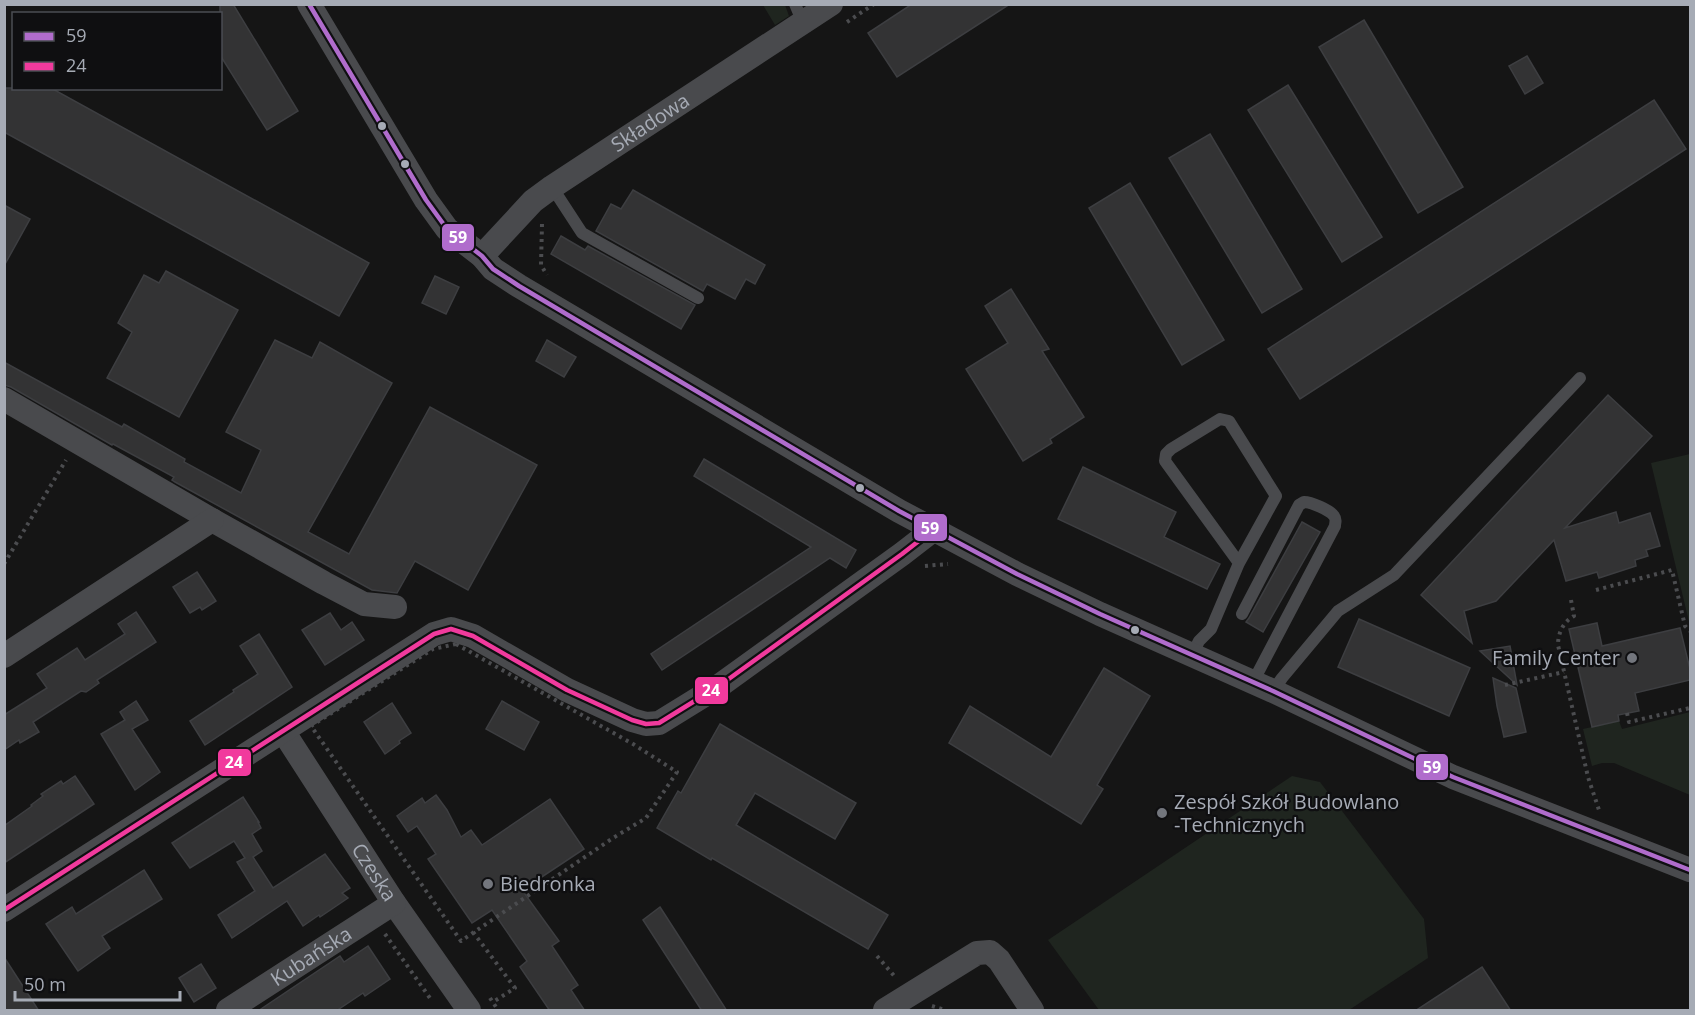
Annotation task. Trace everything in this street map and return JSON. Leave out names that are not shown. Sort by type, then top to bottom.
[{"type":"street","points":[[309,4],[426,200],[447,229],[482,256],[493,269],[519,286],[933,530],[1017,574],[1453,777],[1690,870]]},
{"type":"street","name":"Składowa","points":[[482,256],[533,201],[552,187],[799,14],[831,4]]},
{"type":"street","points":[[4,399],[324,583],[364,604],[395,607]]},
{"type":"street","points":[[4,656],[212,520]]},
{"type":"street","points":[[4,910],[434,634],[451,629],[472,636],[567,690],[632,720],[646,724],[659,723],[718,686],[933,530]]},
{"type":"street","name":"Czeska","points":[[274,737],[469,1011]]},
{"type":"street","name":"Kubańska","points":[[228,1011],[394,903]]},
{"type":"street","points":[[885,1011],[977,953],[990,952],[999,960],[1032,1011]]},
{"type":"lane","points":[[552,187],[582,233],[698,298]]},
{"type":"lane","points":[[1263,687],[1282,678],[1338,611],[1394,575],[1580,378]]},
{"type":"lane","points":[[1192,655],[1199,641],[1210,629],[1239,563],[1276,496],[1229,421],[1220,419],[1171,449],[1166,454],[1165,461],[1239,563]]},
{"type":"lane","points":[[1242,614],[1299,505],[1310,502],[1333,514],[1336,520],[1335,526],[1263,687]]},
{"type":"path","points":[[542,215],[542,265],[550,281]]},
{"type":"path","points":[[4,564],[69,454]]},
{"type":"path","points":[[1596,590],[1672,570],[1685,626],[1690,631]]},
{"type":"path","points":[[1571,600],[1574,616],[1562,628],[1558,645],[1588,777],[1600,813]]},
{"type":"path","points":[[456,644],[633,744],[676,772],[646,818],[473,932],[460,940],[311,726],[433,650],[456,644]]},
{"type":"path","points":[[1505,685],[1564,672]]},
{"type":"path","points":[[1627,713],[1629,722],[1690,708]]},
{"type":"path","points":[[473,932],[515,988],[493,1002]]},
{"type":"shaded area","points":[[763,5],[785,5],[789,16],[775,25]]},
{"type":"shaded area","points":[[1690,454],[1690,626],[1651,463]]},
{"type":"shaded area","points":[[1690,712],[1690,795],[1614,763],[1592,766],[1583,729],[1619,721],[1622,729]]},
{"type":"shaded area","points":[[1292,776],[1320,782],[1424,919],[1428,958],[1349,1010],[1099,1010],[1048,940]]},
{"type":"building","points":[[220,4],[233,4],[298,111],[267,130],[222,58],[222,12],[220,12]]},
{"type":"building","points":[[912,4],[1010,4],[897,77],[868,33]]},
{"type":"building","points":[[1364,20],[1463,187],[1418,213],[1319,47]]},
{"type":"building","points":[[1527,56],[1543,83],[1525,94],[1509,66]]},
{"type":"building","points":[[1288,85],[1382,237],[1342,262],[1248,110]]},
{"type":"building","points":[[4,88],[55,90],[369,263],[339,316],[4,132]]},
{"type":"building","points":[[1654,100],[1686,149],[1300,399],[1268,349]]},
{"type":"building","points":[[1210,134],[1302,289],[1262,313],[1169,158]]},
{"type":"building","points":[[1130,183],[1224,340],[1182,365],[1089,208]]},
{"type":"building","points":[[633,190],[765,265],[755,284],[746,279],[735,299],[707,284],[703,291],[596,231],[611,204],[621,209]]},
{"type":"building","points":[[4,205],[30,219],[4,266]]},
{"type":"building","points":[[561,236],[585,250],[588,246],[695,305],[681,329],[551,254]]},
{"type":"building","points":[[166,271],[238,310],[179,417],[107,378],[132,332],[118,323],[144,275],[159,283]]},
{"type":"building","points":[[435,276],[459,287],[446,314],[422,303]]},
{"type":"building","points":[[1011,289],[1049,349],[1042,351],[1084,417],[1050,439],[1052,443],[1023,461],[966,369],[1008,343],[985,306]]},
{"type":"building","points":[[275,340],[312,358],[320,342],[392,383],[308,532],[349,554],[430,407],[537,465],[468,590],[415,561],[397,593],[372,590],[175,482],[172,480],[174,477],[4,385],[4,362],[122,427],[124,424],[185,459],[184,462],[241,493],[261,450],[226,432]]},
{"type":"building","points":[[547,340],[576,357],[564,377],[536,361]]},
{"type":"building","points":[[1608,395],[1652,436],[1565,528],[1616,512],[1619,523],[1650,513],[1660,546],[1646,550],[1648,556],[1635,560],[1636,566],[1599,578],[1597,572],[1566,581],[1554,540],[1496,601],[1464,611],[1472,643],[1421,595]]},
{"type":"building","points":[[704,459],[856,550],[846,568],[830,558],[662,670],[651,654],[811,547],[694,476]]},
{"type":"building","points":[[1083,467],[1176,512],[1164,537],[1220,564],[1207,589],[1058,519]]},
{"type":"building","points":[[1302,522],[1320,532],[1263,632],[1246,622]]},
{"type":"building","points":[[197,572],[216,601],[202,610],[200,607],[190,613],[173,587]]},
{"type":"building","points":[[136,612],[156,642],[97,680],[99,683],[86,692],[81,691],[33,722],[39,732],[20,743],[19,740],[4,750],[4,715],[47,688],[37,674],[77,648],[85,660],[125,634],[118,624]]},
{"type":"building","points":[[330,613],[341,630],[352,622],[364,640],[325,665],[302,630]]},
{"type":"building","points":[[1359,619],[1470,668],[1449,716],[1338,667]]},
{"type":"building","name":"Family Center","points":[[1597,623],[1602,646],[1680,628],[1690,669],[1690,680],[1635,693],[1639,711],[1618,715],[1619,721],[1592,727],[1569,629]]},
{"type":"building","points":[[259,634],[292,687],[205,745],[190,721],[258,674],[240,646]]},
{"type":"building","points":[[1510,646],[1517,685],[1480,651]]},
{"type":"building","points":[[1104,668],[1150,696],[1097,785],[1103,789],[1081,824],[949,743],[970,706],[1051,757]]},
{"type":"building","points":[[1493,678],[1516,688],[1526,732],[1504,737]]},
{"type":"building","points":[[136,701],[148,720],[132,729],[160,772],[135,790],[101,734],[125,720],[120,712]]},
{"type":"building","points":[[502,701],[539,722],[524,750],[486,729]]},
{"type":"building","points":[[392,703],[411,733],[385,754],[364,722]]},
{"type":"building","points":[[720,724],[856,803],[835,839],[755,793],[736,825],[888,915],[868,949],[657,828],[678,791],[681,793]]},
{"type":"building","points":[[75,776],[94,804],[4,863],[4,826],[32,806],[43,796],[41,794],[61,781],[63,784]]},
{"type":"building","points":[[436,795],[461,837],[471,830],[482,845],[550,799],[584,849],[522,890],[559,941],[552,946],[578,985],[571,990],[585,1011],[550,1011],[520,967],[527,961],[492,910],[472,923],[428,859],[436,854],[417,826],[408,832],[397,816],[422,798],[425,803]]},
{"type":"building","points":[[243,797],[261,828],[252,834],[262,851],[253,857],[273,888],[325,854],[350,888],[342,893],[348,898],[303,926],[287,901],[232,938],[218,915],[255,891],[237,862],[245,858],[234,841],[190,868],[172,843]]},
{"type":"building","points":[[144,870],[162,899],[102,936],[110,948],[78,971],[46,924],[72,907],[76,914]]},
{"type":"building","points":[[660,907],[727,1011],[702,1011],[643,920]]},
{"type":"building","points":[[368,946],[390,979],[365,996],[363,993],[336,1011],[258,1011],[340,956],[344,962]]},
{"type":"building","points":[[4,957],[39,1011],[4,1011]]},
{"type":"building","points":[[201,964],[216,988],[194,1002],[179,978]]},
{"type":"building","points":[[1482,967],[1511,1011],[1415,1011]]},
{"type":"transit line","name":"59","points":[[309,4],[426,200],[447,229],[482,256],[493,269],[519,286],[899,511],[1017,574],[1100,614],[1273,691],[1453,777],[1690,870]]},
{"type":"transit line","name":"24","points":[[4,910],[434,634],[451,629],[473,636],[567,690],[632,720],[646,724],[659,723],[719,686],[933,530]]},
{"type":"place","name":"Family Center","points":[[1632,658]]},
{"type":"place","name":"Zespół Szkół Budowlano -Technicznych","points":[[1162,813]]},
{"type":"place","name":"Biedronka","points":[[488,884]]}]
